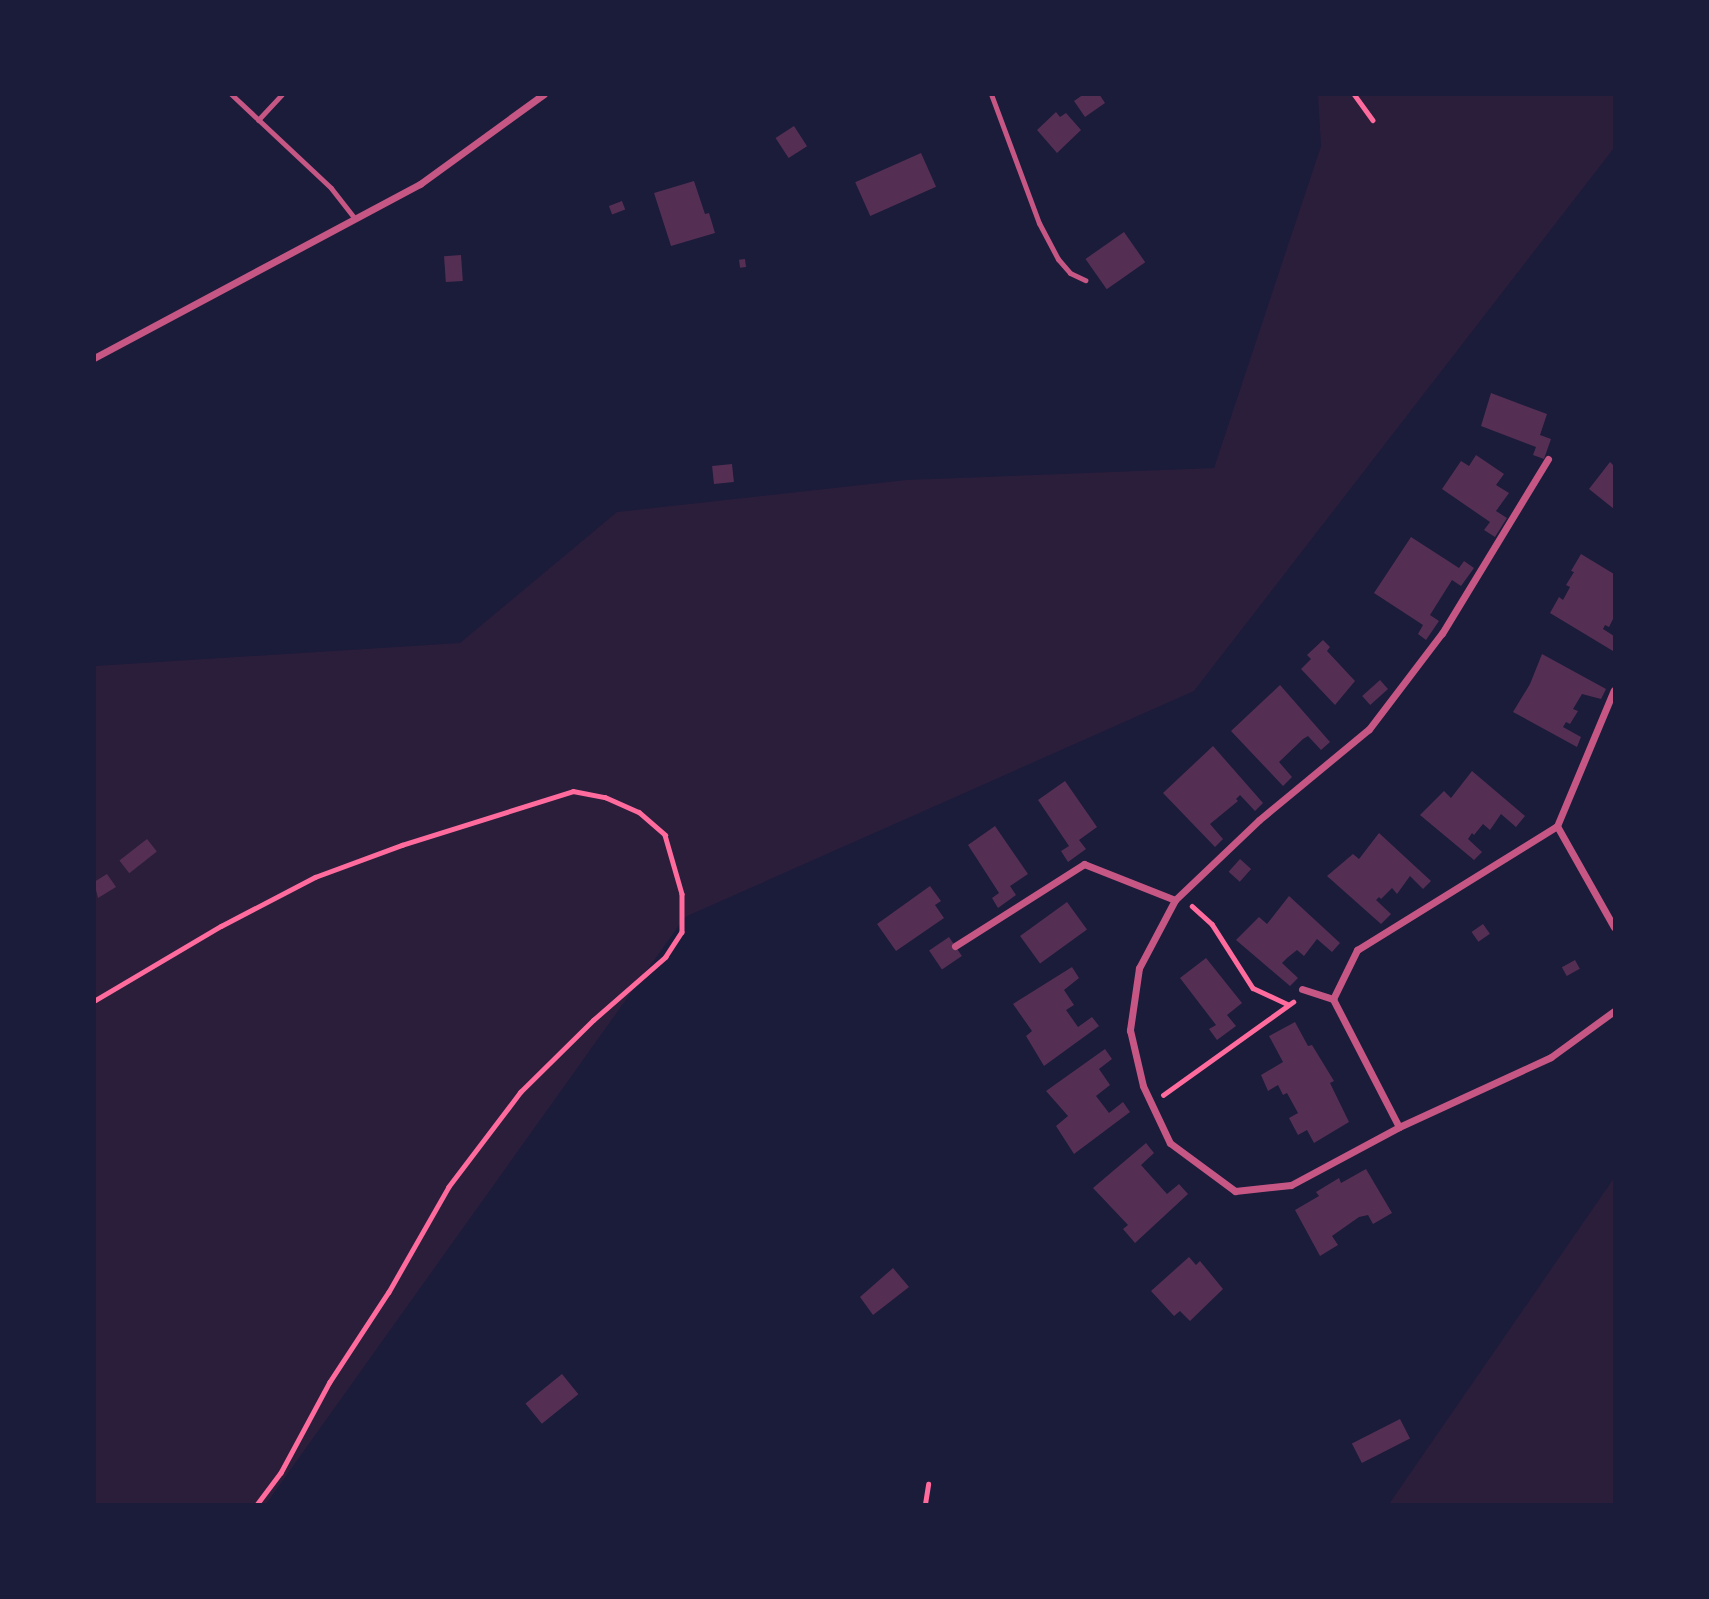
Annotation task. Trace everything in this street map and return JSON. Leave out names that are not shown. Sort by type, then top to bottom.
[{"type":"street","points":[[94,358],[420,184],[544,94]]},
{"type":"street","points":[[1548,459],[1443,633],[1369,729],[1259,820],[1175,900],[1139,968],[1130,1030],[1143,1086],[1170,1143],[1235,1191],[1291,1185],[1399,1127],[1551,1056],[1615,1011]]},
{"type":"street","points":[[1333,999],[1357,950],[1557,826],[1615,690]]},
{"type":"street","points":[[1557,826],[1614,924]]},
{"type":"street","points":[[955,946],[1084,864],[1175,900]]},
{"type":"street","points":[[1302,989],[1333,999],[1399,1127]]},
{"type":"lane","points":[[231,94],[331,188],[355,219]]},
{"type":"lane","points":[[258,120],[282,94]]},
{"type":"lane","points":[[992,94],[1040,223],[1058,259],[1070,273],[1084,280]]},
{"type":"path","points":[[1354,94],[1373,120]]},
{"type":"path","points":[[94,1001],[221,926],[315,877],[402,845],[573,791],[605,797],[639,812],[665,835],[682,894],[682,932],[666,957],[594,1020],[521,1092],[449,1187],[389,1292],[331,1382],[282,1473],[258,1504]]},
{"type":"path","points":[[1175,900],[1197,908],[1212,924],[1254,988],[1288,1005]]},
{"type":"path","points":[[1151,1103],[1288,1005],[1313,993]]},
{"type":"path","points":[[925,1504],[928,1484]]},
{"type":"shaded area","points":[[1318,95],[1614,95],[1614,148],[1194,691],[685,917],[266,1504],[95,1504],[95,666],[460,643],[617,512],[906,480],[1214,468],[1321,146]]},
{"type":"shaded area","points":[[1614,1178],[1614,1504],[1389,1504]]},
{"type":"building","points":[[1084,94],[1099,94],[1105,103],[1085,117],[1074,101]]},
{"type":"building","points":[[1056,112],[1060,117],[1066,113],[1081,130],[1057,153],[1037,130]]},
{"type":"building","points":[[794,126],[807,146],[789,158],[776,138]]},
{"type":"building","points":[[921,153],[936,187],[870,216],[855,182]]},
{"type":"building","points":[[694,181],[705,214],[709,213],[715,233],[671,246],[654,193]]},
{"type":"building","points":[[622,201],[625,209],[612,214],[609,206]]},
{"type":"building","points":[[1124,232],[1145,262],[1107,289],[1085,259]]},
{"type":"building","points":[[461,255],[463,281],[446,282],[444,256]]},
{"type":"building","points":[[745,259],[746,267],[740,268],[739,260]]},
{"type":"building","points":[[1491,393],[1547,414],[1540,435],[1551,439],[1544,459],[1533,455],[1536,447],[1481,426]]},
{"type":"building","points":[[1476,455],[1504,474],[1496,485],[1509,493],[1496,511],[1507,518],[1495,537],[1484,530],[1490,522],[1442,489],[1461,461],[1469,466]]},
{"type":"building","points":[[1610,462],[1614,466],[1614,509],[1589,489]]},
{"type":"building","points":[[732,464],[734,482],[714,484],[712,466]]},
{"type":"building","points":[[1411,537],[1459,568],[1464,561],[1474,568],[1461,586],[1452,580],[1430,615],[1439,621],[1426,640],[1418,634],[1423,625],[1374,593]]},
{"type":"building","points":[[1581,554],[1614,574],[1614,617],[1609,627],[1605,625],[1603,629],[1614,636],[1613,651],[1550,613],[1559,597],[1563,600],[1570,587],[1566,585]]},
{"type":"building","points":[[1323,640],[1330,647],[1327,651],[1355,681],[1335,705],[1301,669],[1311,659],[1307,655]]},
{"type":"building","points":[[1542,654],[1606,689],[1601,699],[1582,694],[1573,709],[1578,711],[1570,724],[1566,722],[1563,727],[1581,737],[1577,747],[1513,712],[1530,684]]},
{"type":"building","points":[[1380,680],[1388,689],[1370,705],[1362,696]]},
{"type":"building","points":[[1280,685],[1330,742],[1321,750],[1308,736],[1303,739],[1279,762],[1292,777],[1283,786],[1231,731]]},
{"type":"building","points":[[1213,746],[1263,803],[1255,811],[1240,795],[1236,799],[1238,801],[1210,824],[1223,839],[1215,847],[1163,793]]},
{"type":"building","points":[[1472,771],[1525,816],[1516,827],[1501,814],[1490,830],[1483,824],[1474,835],[1472,833],[1468,839],[1482,852],[1474,860],[1420,815],[1444,791],[1451,798]]},
{"type":"building","points":[[1065,781],[1097,827],[1079,840],[1086,849],[1068,862],[1061,851],[1069,846],[1038,800]]},
{"type":"building","points":[[995,826],[1028,874],[1010,886],[1016,895],[998,908],[992,898],[999,893],[968,845]]},
{"type":"building","points":[[1379,833],[1431,881],[1423,889],[1410,876],[1397,894],[1392,888],[1381,899],[1379,897],[1376,900],[1391,914],[1381,924],[1327,876],[1353,854],[1359,859]]},
{"type":"building","points":[[147,839],[157,852],[129,873],[119,861]]},
{"type":"building","points":[[1240,859],[1251,869],[1240,882],[1229,872]]},
{"type":"building","points":[[107,874],[116,887],[98,898],[94,882]]},
{"type":"building","points":[[930,886],[941,901],[935,905],[944,918],[896,951],[877,924]]},
{"type":"building","points":[[1289,896],[1340,943],[1332,952],[1317,939],[1304,956],[1297,950],[1287,958],[1282,963],[1298,978],[1290,986],[1236,940],[1259,917],[1267,924]]},
{"type":"building","points":[[1067,902],[1087,930],[1040,964],[1020,936]]},
{"type":"building","points":[[1483,924],[1490,934],[1478,942],[1472,932]]},
{"type":"building","points":[[949,937],[962,956],[942,969],[929,950]]},
{"type":"building","points":[[1206,958],[1242,1003],[1227,1015],[1236,1026],[1217,1040],[1209,1029],[1216,1025],[1180,978]]},
{"type":"building","points":[[1575,960],[1580,969],[1567,976],[1562,967]]},
{"type":"building","points":[[1072,967],[1079,978],[1064,990],[1074,1005],[1066,1010],[1078,1027],[1092,1017],[1099,1026],[1044,1066],[1026,1036],[1032,1031],[1013,1004]]},
{"type":"building","points":[[1295,1022],[1308,1046],[1312,1045],[1334,1081],[1330,1083],[1349,1122],[1314,1143],[1307,1130],[1298,1135],[1289,1118],[1298,1113],[1287,1093],[1283,1095],[1278,1085],[1268,1091],[1261,1075],[1283,1062],[1269,1036]]},
{"type":"building","points":[[1105,1049],[1112,1059],[1099,1069],[1110,1085],[1096,1096],[1109,1113],[1123,1102],[1130,1112],[1074,1154],[1056,1126],[1068,1116],[1046,1091]]},
{"type":"building","points":[[1146,1143],[1154,1153],[1141,1165],[1167,1194],[1179,1184],[1188,1194],[1135,1243],[1123,1229],[1128,1225],[1093,1188]]},
{"type":"building","points":[[1366,1169],[1392,1213],[1373,1224],[1368,1215],[1359,1217],[1332,1236],[1338,1245],[1320,1256],[1295,1210],[1319,1196],[1316,1192],[1339,1178],[1341,1183]]},
{"type":"building","points":[[1189,1257],[1196,1265],[1200,1261],[1223,1289],[1190,1321],[1180,1311],[1174,1316],[1151,1291]]},
{"type":"building","points":[[893,1268],[909,1287],[873,1315],[860,1297]]},
{"type":"building","points":[[562,1374],[578,1394],[542,1424],[525,1404]]},
{"type":"building","points":[[1400,1419],[1410,1439],[1362,1463],[1352,1444]]}]
